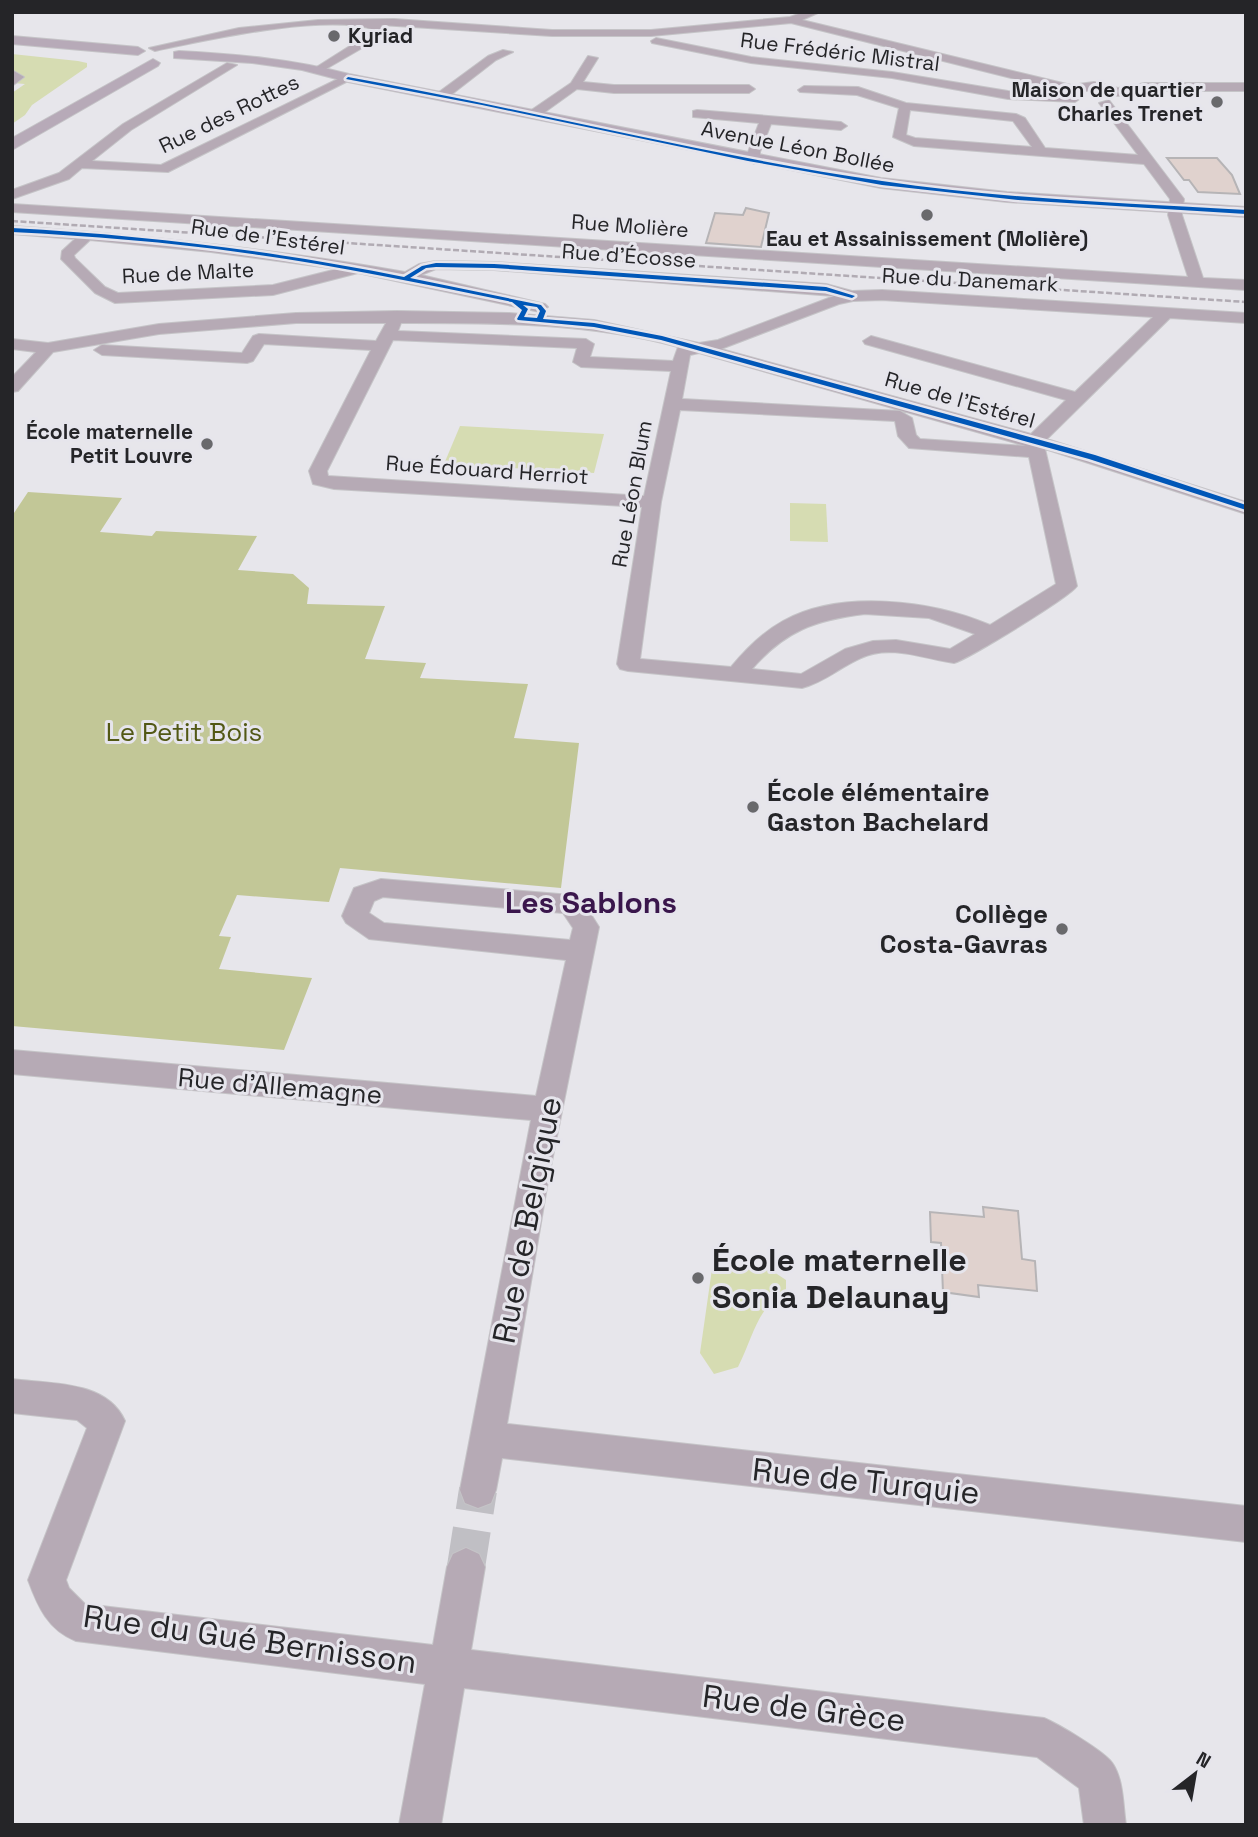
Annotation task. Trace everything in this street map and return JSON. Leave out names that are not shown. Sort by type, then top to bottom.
[{"type":"main road","name":"Avenue Léon Bollée","points":[[12,41],[134,56],[221,55],[280,62],[348,78]]},
{"type":"main road","name":"Avenue Léon Bollée","points":[[12,41],[134,56]]},
{"type":"main road","name":"Avenue Léon Bollée","points":[[65,49],[102,71]]},
{"type":"main road","name":"Avenue Léon Bollée","points":[[221,55],[443,95],[754,160],[918,188],[1246,212]]},
{"type":"main road","points":[[12,134],[102,71],[134,56]]},
{"type":"main road","points":[[12,145],[154,56]]},
{"type":"street","points":[[154,56],[200,37],[359,22],[602,34],[652,33],[791,20],[816,12]]},
{"type":"street","points":[[791,20],[1086,99],[1121,99],[1118,92]]},
{"type":"street","points":[[319,70],[379,34],[380,29],[377,27],[359,22]]},
{"type":"street","points":[[12,195],[64,176],[255,30]]},
{"type":"street","name":"Rue Frédéric Mistral","points":[[602,34],[666,42],[751,60],[892,75],[1008,95],[1086,99]]},
{"type":"street","points":[[176,55],[188,46],[221,55]]},
{"type":"street","points":[[443,95],[492,58],[507,52]]},
{"type":"street","points":[[534,114],[575,85],[592,58]]},
{"type":"street","points":[[12,72],[18,77],[12,83]]},
{"type":"street","name":"Rue des Rottes","points":[[80,164],[163,169],[348,78]]},
{"type":"street","points":[[575,85],[614,89],[750,89]]},
{"type":"street","points":[[1086,99],[1094,86],[1118,92],[1145,87],[1246,87]]},
{"type":"street","points":[[804,90],[858,91],[905,106],[1016,118],[1021,121],[1041,152]]},
{"type":"street","points":[[1086,99],[1148,160],[1177,199],[1175,215],[1197,282]]},
{"type":"street","points":[[905,106],[898,142],[1148,160]]},
{"type":"street","points":[[697,114],[841,126]]},
{"type":"street","points":[[754,160],[754,152],[766,120]]},
{"type":"street","name":"Rue Molière","points":[[12,208],[1246,285]]},
{"type":"street","name":"Rue de l'Estérel","points":[[12,230],[88,234],[246,251],[357,269],[542,309],[539,320]]},
{"type":"street","name":"Rue de Malte","points":[[88,234],[67,254],[68,259],[100,290],[116,298],[274,290],[357,269]]},
{"type":"street","name":"Rue d'Écosse","points":[[406,278],[424,267],[436,265],[495,266],[826,289],[852,296]]},
{"type":"street","name":"Rue du Danemark","points":[[701,348],[722,344],[852,296],[882,295],[1246,318]]},
{"type":"street","points":[[515,302],[525,309],[520,319]]},
{"type":"street","points":[[671,404],[892,415],[900,416],[906,422],[907,436],[915,444],[1035,447],[1079,398],[1166,313]]},
{"type":"street","points":[[384,340],[397,316]]},
{"type":"street","name":"Rue de l'Estérel","points":[[48,348],[159,329],[233,322],[397,316],[520,319],[594,325],[701,348],[1035,447],[1117,465],[1246,508]]},
{"type":"street","points":[[102,350],[247,358],[259,340],[586,344],[581,362],[679,366],[683,351],[701,348]]},
{"type":"street","name":"Rue Édouard Herriot","points":[[384,340],[318,471],[320,480],[652,502]]},
{"type":"street","points":[[870,341],[1079,398]]},
{"type":"street","points":[[12,344],[48,348]]},
{"type":"street","points":[[12,387],[48,348]]},
{"type":"street","name":"Rue Léon Blum","points":[[679,366],[652,502],[628,664],[736,675]]},
{"type":"street","points":[[736,675],[802,681],[813,679],[826,668],[862,650],[898,645],[954,656],[1068,586],[1035,447]]},
{"type":"street","points":[[736,675],[758,648],[793,623],[842,609],[879,605],[937,613],[993,634]]},
{"type":"street","name":"Rue de Belgique","points":[[478,1490],[548,1109],[581,951],[586,926],[571,904],[381,888],[363,895],[355,916],[379,932],[581,951]]},
{"type":"street","name":"Rue d'Allemagne","points":[[12,1062],[548,1109]]},
{"type":"street","name":"Rue du Gué Bernisson","points":[[12,1396],[83,1404],[107,1420],[47,1580],[55,1601],[76,1622],[450,1665]]},
{"type":"street","name":"Rue de Turquie","points":[[487,1438],[1246,1524]]},
{"type":"street","points":[[420,1825],[466,1567]]},
{"type":"street","name":"Rue de Grèce","points":[[450,1665],[1044,1738],[1098,1777],[1105,1825]]},
{"type":"green space","points":[[12,54],[78,61],[87,63],[87,67],[32,105],[25,115],[12,124],[12,93],[25,84],[13,83]]},
{"type":"green space","points":[[460,426],[604,434],[594,473],[444,464]]},
{"type":"green space","name":"Le Petit Bois","points":[[28,492],[122,498],[100,532],[152,536],[156,531],[257,536],[238,570],[293,574],[309,588],[307,604],[385,606],[365,659],[426,663],[420,678],[528,684],[514,738],[579,743],[561,888],[340,868],[329,902],[237,895],[219,936],[231,937],[219,969],[312,978],[284,1050],[12,1026],[12,516]]},
{"type":"green space","points":[[790,503],[826,504],[828,542],[790,541]]},
{"type":"green space","points":[[717,1264],[771,1270],[786,1280],[786,1290],[762,1315],[738,1367],[714,1374],[700,1353],[712,1269]]},
{"type":"building","points":[[1167,158],[1217,158],[1232,175],[1240,194],[1198,192],[1189,180],[1184,180]]},
{"type":"building","points":[[746,208],[769,213],[761,247],[706,243],[715,213],[743,215]]},
{"type":"building","points":[[983,1207],[1018,1211],[1022,1259],[1035,1261],[1037,1291],[978,1285],[979,1297],[943,1292],[941,1243],[931,1242],[930,1212],[984,1217]]},
{"type":"tunnel","points":[[466,1567],[478,1490]]},
{"type":"railway","points":[[12,221],[1246,302]]},
{"type":"cycle path","points":[[348,78],[482,103],[748,160],[882,183],[1018,198],[1246,212]]},
{"type":"cycle path","points":[[12,230],[88,234],[246,251],[357,269],[539,306],[543,311],[539,320]]},
{"type":"cycle path","points":[[406,278],[424,267],[436,265],[494,266],[826,289],[852,296]]},
{"type":"cycle path","points":[[515,302],[525,309],[520,319],[594,325],[662,338],[1092,457],[1246,508]]},
{"type":"place","name":"Kyriad","points":[[334,36]]},
{"type":"place","name":"Maison de quartier Charles Trenet","points":[[1217,102]]},
{"type":"place","name":"Eau et Assainissement (Molière)","points":[[927,215]]},
{"type":"place","name":"École maternelle Petit Louvre","points":[[207,444]]},
{"type":"place","name":"École élémentaire Gaston Bachelard","points":[[753,807]]},
{"type":"place","name":"Collège Costa-Gavras","points":[[1062,929]]},
{"type":"place","name":"École maternelle Sonia Delaunay","points":[[698,1278]]},
{"type":"district","name":"Les Sablons","points":[[591,903]]}]
